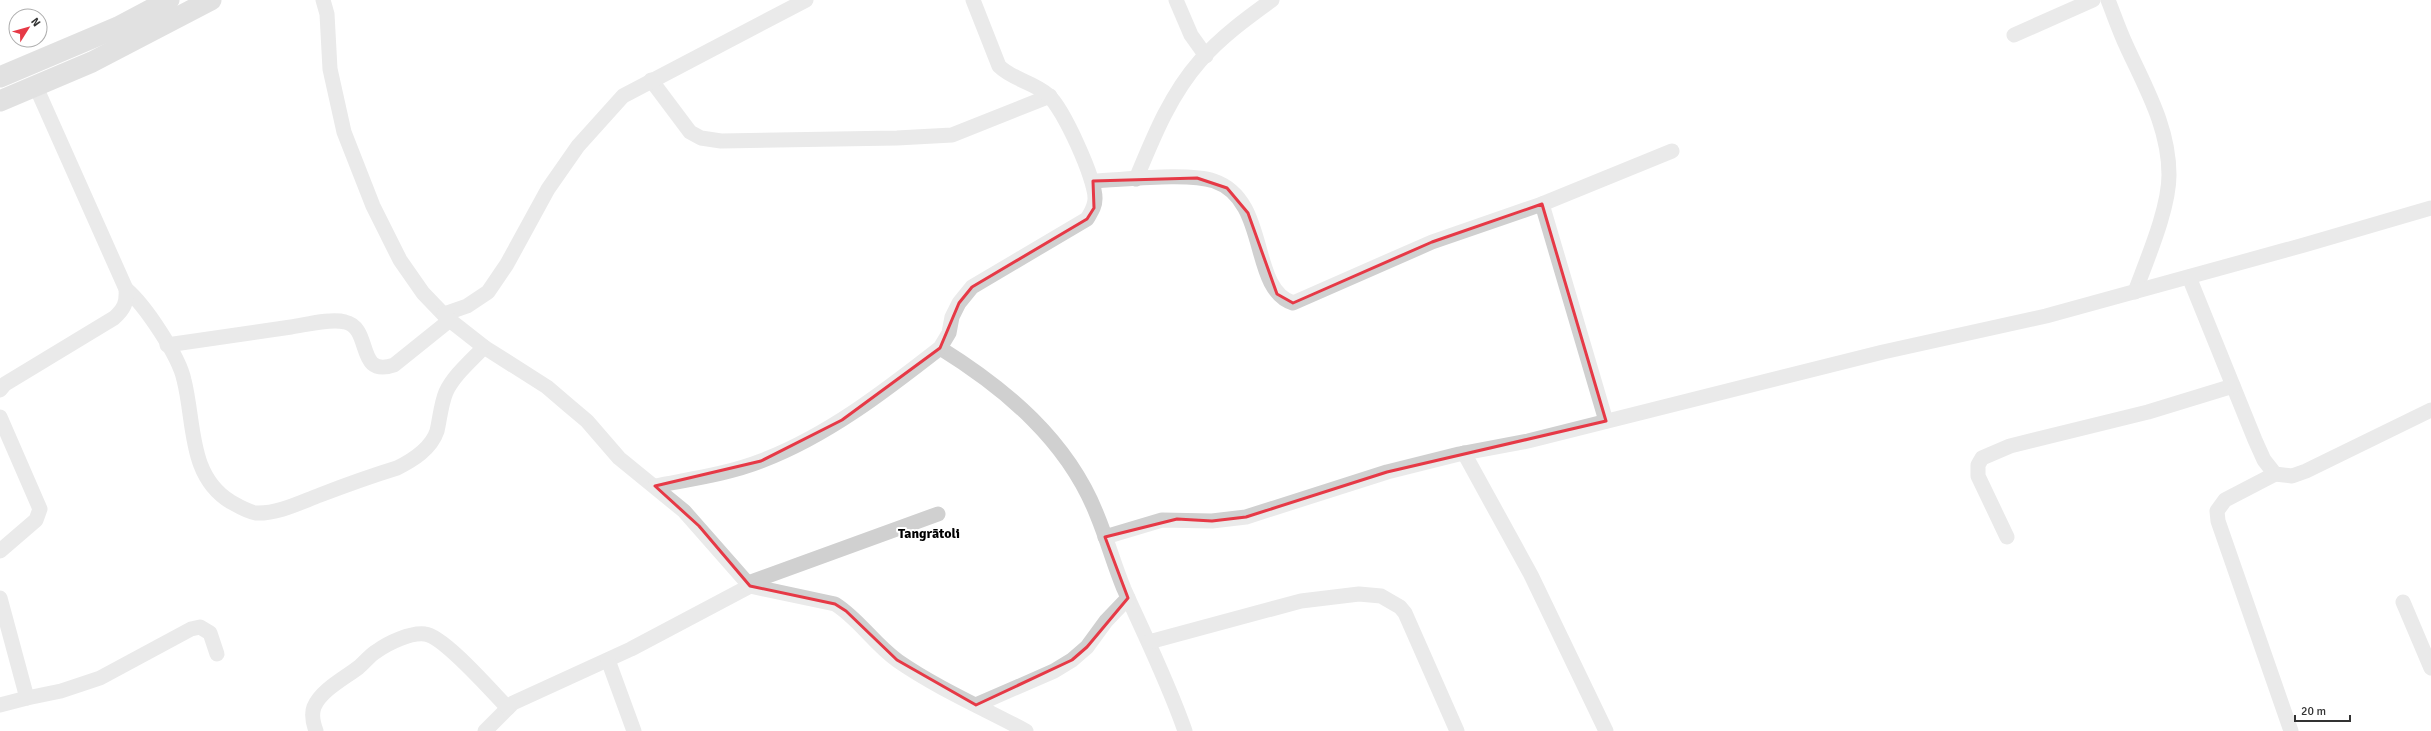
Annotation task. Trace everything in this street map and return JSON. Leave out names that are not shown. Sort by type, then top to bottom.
[{"type":"main road","points":[[0,78],[118,28],[169,0]]},
{"type":"main road","points":[[0,101],[92,62],[211,0]]},
{"type":"street","points":[[323,0],[327,14],[330,69],[344,132],[373,206],[400,260],[423,293],[447,317],[484,348],[547,387],[568,404],[587,421],[619,458],[655,486],[699,526],[749,584],[835,604],[846,611],[877,644],[897,660],[976,705],[1026,731]]},
{"type":"street","points":[[167,346],[314,323],[344,321],[357,329],[372,362],[376,367],[384,368],[394,365],[447,317],[488,292],[507,264],[548,189],[578,146],[609,109],[623,96],[806,0]]},
{"type":"street","points":[[655,486],[761,462],[842,420],[940,348],[949,333],[952,316],[959,303],[972,287],[1087,219],[1094,208],[1095,198],[1093,181],[1068,126],[1050,96],[1040,88],[1007,74],[999,66],[973,0]]},
{"type":"street","points":[[1176,0],[1191,35],[1206,56]]},
{"type":"street","points":[[1136,179],[1159,124],[1177,92],[1206,56],[1227,34],[1272,0]]},
{"type":"street","points":[[2014,35],[2093,0]]},
{"type":"street","points":[[2108,0],[2152,98],[2168,155],[2169,176],[2165,201],[2135,292]]},
{"type":"street","points":[[651,80],[690,132],[701,138],[721,141],[897,138],[952,135],[1050,96]]},
{"type":"street","points":[[0,390],[5,384],[114,318],[123,309],[127,299],[126,289],[36,87]]},
{"type":"street","points":[[1093,181],[1197,178],[1214,181],[1227,188],[1240,200],[1248,213],[1270,283],[1277,294],[1284,300],[1293,303],[1432,242],[1542,204],[1672,151]]},
{"type":"street","points":[[1542,204],[1606,421]]},
{"type":"street","points":[[1105,537],[1162,520],[1212,521],[1246,517],[1388,472],[1464,453],[1528,440],[1883,352],[2046,316],[2431,208]]},
{"type":"street","points":[[2189,277],[2264,460],[2275,474]]},
{"type":"street","points":[[126,289],[144,308],[178,363],[184,380],[195,449],[202,470],[211,485],[224,497],[239,507],[256,513],[281,509],[397,468],[411,461],[430,444],[436,432],[444,398],[453,380],[484,348]]},
{"type":"street","points":[[940,348],[979,372],[1042,428],[1066,456],[1085,488],[1128,598],[1149,642],[1185,731]]},
{"type":"street","points":[[2007,537],[1978,476],[1978,465],[1982,458],[2010,446],[2148,412],[2233,386]]},
{"type":"street","points":[[2291,731],[2218,521],[2216,511],[2225,500],[2275,474],[2292,476],[2306,472],[2431,410]]},
{"type":"street","points":[[0,417],[40,509],[36,520],[0,551]]},
{"type":"street","points":[[1464,453],[1535,582],[1606,731]]},
{"type":"street","points":[[486,731],[508,708],[535,691],[608,660],[749,584],[938,514]]},
{"type":"street","points":[[1149,642],[1300,601],[1359,594],[1381,596],[1400,607],[1405,614],[1457,731]]},
{"type":"street","points":[[0,598],[27,698]]},
{"type":"street","points":[[976,705],[1054,671],[1072,660],[1087,648],[1106,621],[1128,598]]},
{"type":"street","points":[[2403,602],[2431,668]]},
{"type":"street","points":[[0,705],[61,691],[100,678],[191,629],[200,627],[210,633],[217,654]]},
{"type":"street","points":[[316,731],[312,716],[315,706],[324,693],[377,651],[412,636],[425,634],[433,636],[448,648],[508,708]]},
{"type":"street","points":[[608,660],[634,731]]},
{"type":"highlighted area","points":[[1197,178],[1227,188],[1248,213],[1277,294],[1293,303],[1432,242],[1542,204],[1606,421],[1387,472],[1246,517],[1212,521],[1177,519],[1105,537],[1128,598],[1087,647],[1072,660],[976,705],[897,660],[846,611],[835,604],[750,586],[699,526],[655,486],[761,461],[842,420],[940,348],[959,303],[972,287],[1087,219],[1094,208],[1093,181]]},
{"type":"district","name":"Tangrātoli","points":[[929,533]]}]
